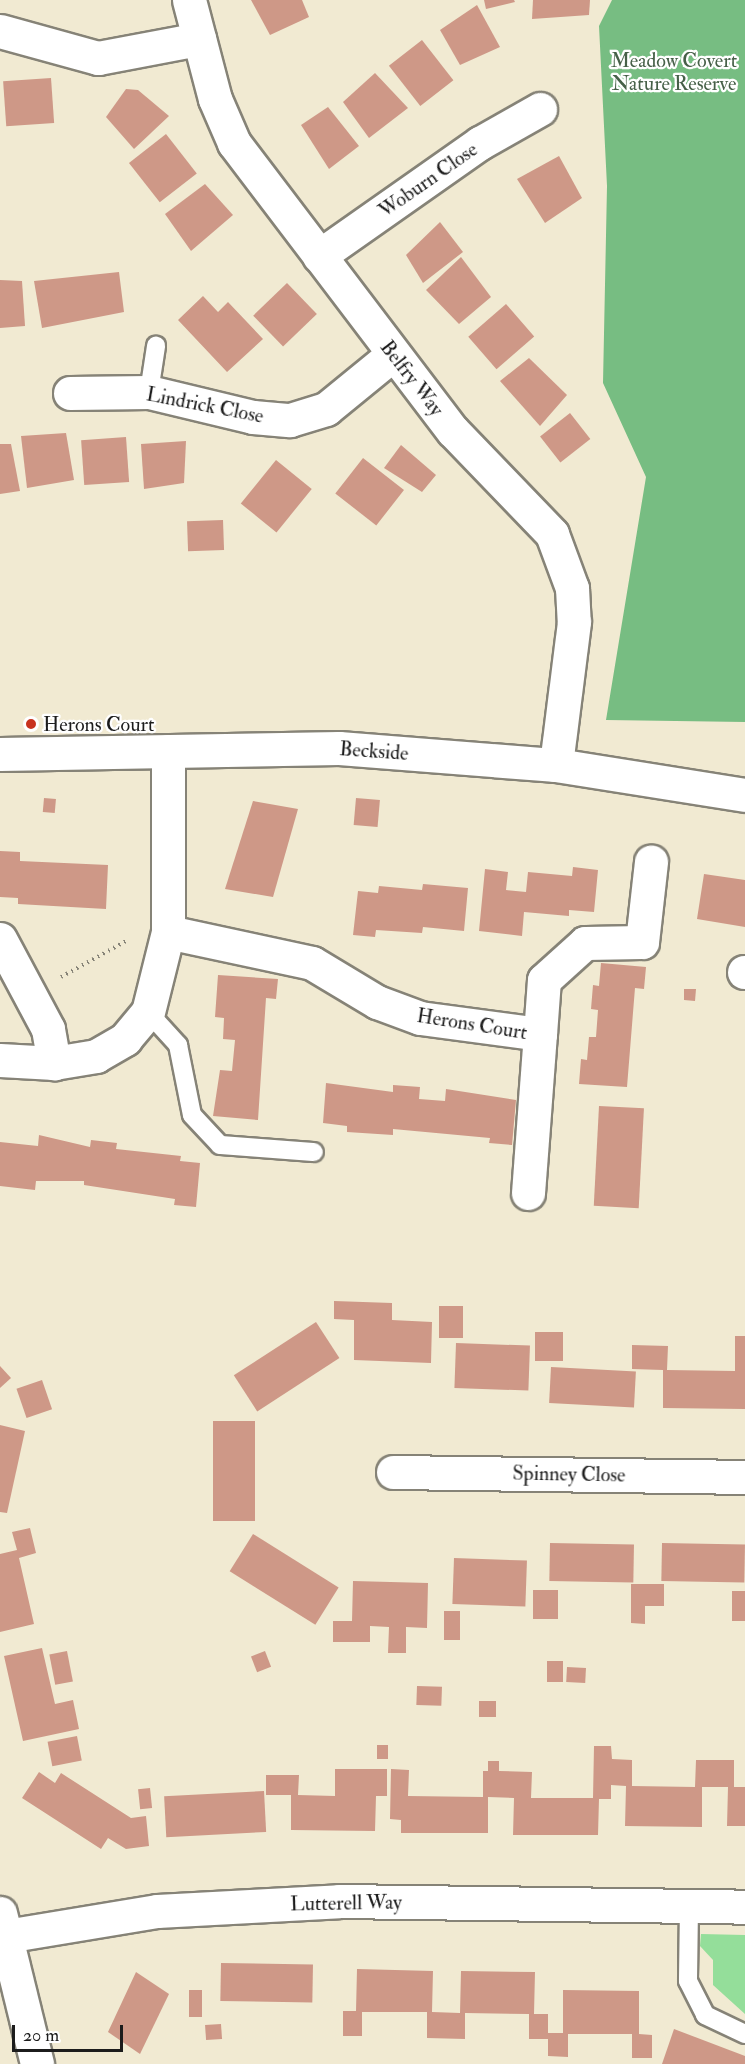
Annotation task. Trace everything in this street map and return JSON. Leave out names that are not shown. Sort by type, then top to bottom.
[{"type":"street","name":"Belfry Way","points":[[189,0],[215,99],[234,142],[392,355],[453,431],[552,534],[572,588],[574,622],[556,765]]},
{"type":"street","points":[[0,31],[98,58],[199,39]]},
{"type":"street","name":"Woburn Close","points":[[319,256],[480,143],[540,109]]},
{"type":"street","name":"Lindrick Close","points":[[70,393],[149,392],[253,417],[290,420],[326,409],[392,355]]},
{"type":"street","name":"Beckside","points":[[0,754],[339,748],[556,765],[745,795]]},
{"type":"street","points":[[0,1060],[54,1063],[96,1056],[125,1039],[148,1012],[168,926],[168,751]]},
{"type":"street","name":"Herons Court","points":[[528,1193],[544,980],[585,943],[642,942],[651,862]]},
{"type":"street","name":"Herons Court","points":[[168,926],[312,963],[376,1002],[420,1018],[540,1034]]},
{"type":"street","points":[[0,939],[48,1029],[54,1063]]},
{"type":"street","name":"Spinney Close","points":[[393,1472],[745,1477]]},
{"type":"street","name":"Lutterell Way","points":[[3,1924],[157,1911],[339,1901],[745,1907]]},
{"type":"street","points":[[3,1924],[38,2064]]},
{"type":"lane","points":[[149,392],[156,346]]},
{"type":"lane","points":[[148,1012],[178,1045],[192,1115],[220,1145],[314,1152]]},
{"type":"lane","points":[[689,1906],[688,1981],[705,2015],[745,2034]]},
{"type":"path","points":[[29,995],[168,926]]},
{"type":"green space","name":"Meadow Covert Nature Reserve","points":[[612,0],[745,0],[745,722],[606,720],[646,477],[603,383],[607,186],[599,26]]},
{"type":"green space","points":[[701,1934],[745,1935],[745,2014],[713,1985],[713,1960],[700,1946]]},
{"type":"building","points":[[251,0],[302,0],[309,17],[270,35]]},
{"type":"building","points":[[484,0],[514,0],[515,2],[486,9]]},
{"type":"building","points":[[533,0],[590,0],[589,15],[532,19]]},
{"type":"building","points":[[477,5],[500,47],[460,65],[440,30]]},
{"type":"building","points":[[422,40],[453,80],[420,106],[389,66]]},
{"type":"building","points":[[375,73],[408,108],[369,138],[343,102]]},
{"type":"building","points":[[51,78],[54,123],[6,126],[3,81]]},
{"type":"building","points":[[126,89],[138,90],[169,116],[134,149],[106,117]]},
{"type":"building","points":[[328,107],[359,146],[329,169],[301,125]]},
{"type":"building","points":[[166,134],[197,173],[160,202],[129,163]]},
{"type":"building","points":[[559,156],[582,198],[545,223],[517,179]]},
{"type":"building","points":[[205,184],[233,215],[191,251],[165,214]]},
{"type":"building","points":[[440,222],[463,252],[423,283],[406,255]]},
{"type":"building","points":[[461,257],[491,297],[459,324],[426,290]]},
{"type":"building","points":[[119,272],[124,312],[42,328],[34,281]]},
{"type":"building","points":[[0,280],[22,281],[25,326],[0,328]]},
{"type":"building","points":[[287,283],[317,314],[283,347],[253,316]]},
{"type":"building","points":[[203,296],[218,312],[228,302],[263,339],[227,372],[178,320]]},
{"type":"building","points":[[506,304],[534,336],[496,369],[468,337]]},
{"type":"building","points":[[529,358],[567,395],[540,426],[500,381]]},
{"type":"building","points":[[570,413],[590,439],[560,462],[540,436]]},
{"type":"building","points":[[66,433],[74,480],[27,488],[21,436]]},
{"type":"building","points":[[126,437],[129,482],[84,485],[81,440]]},
{"type":"building","points":[[186,441],[184,483],[144,489],[141,444]]},
{"type":"building","points":[[0,444],[11,444],[20,491],[0,494]]},
{"type":"building","points":[[401,445],[436,475],[422,492],[384,468]]},
{"type":"building","points":[[363,458],[404,490],[376,525],[335,493]]},
{"type":"building","points":[[276,460],[312,489],[277,532],[241,504]]},
{"type":"building","points":[[223,520],[224,550],[188,551],[187,521]]},
{"type":"building","points":[[44,798],[56,799],[55,813],[43,812]]},
{"type":"building","points":[[356,798],[380,800],[378,827],[354,825]]},
{"type":"building","points":[[253,801],[298,809],[273,897],[225,889]]},
{"type":"building","points":[[0,851],[20,852],[20,861],[108,865],[106,909],[18,904],[18,898],[0,897]]},
{"type":"building","points":[[573,867],[598,870],[594,912],[569,910],[569,916],[524,912],[522,936],[479,931],[485,869],[508,872],[506,890],[526,892],[528,872],[572,876]]},
{"type":"building","points":[[704,874],[745,880],[745,927],[697,919]]},
{"type":"building","points":[[423,884],[468,888],[464,931],[423,927],[422,933],[376,930],[375,937],[353,935],[358,891],[378,893],[379,886],[422,890]]},
{"type":"building","points":[[601,963],[646,967],[644,989],[635,988],[627,1087],[579,1084],[581,1059],[587,1060],[589,1037],[596,1037],[598,1010],[591,1009],[593,985],[599,986]]},
{"type":"building","points":[[218,975],[278,979],[276,999],[266,998],[258,1120],[213,1116],[220,1070],[232,1071],[235,1040],[223,1039],[224,1018],[215,1017]]},
{"type":"building","points":[[684,989],[696,989],[695,1001],[684,1000]]},
{"type":"building","points":[[326,1083],[393,1092],[393,1085],[420,1087],[419,1099],[445,1101],[446,1089],[516,1100],[512,1145],[489,1143],[490,1138],[393,1129],[393,1135],[347,1132],[347,1126],[323,1123]]},
{"type":"building","points":[[599,1106],[644,1108],[639,1208],[594,1206]]},
{"type":"building","points":[[39,1135],[90,1147],[91,1140],[117,1143],[116,1149],[181,1156],[180,1161],[200,1163],[196,1207],[174,1205],[175,1199],[84,1185],[84,1181],[36,1181],[35,1190],[0,1186],[0,1142],[38,1146]]},
{"type":"building","points":[[334,1301],[392,1303],[392,1320],[432,1322],[431,1363],[354,1360],[354,1320],[334,1319]]},
{"type":"building","points":[[439,1306],[463,1306],[463,1338],[439,1338]]},
{"type":"building","points":[[316,1322],[339,1358],[257,1411],[234,1375]]},
{"type":"building","points":[[535,1332],[563,1332],[563,1361],[535,1361]]},
{"type":"building","points":[[735,1336],[745,1336],[745,1409],[663,1408],[663,1370],[632,1369],[632,1345],[668,1346],[667,1370],[735,1371]]},
{"type":"building","points":[[456,1343],[530,1346],[528,1391],[454,1388]]},
{"type":"building","points":[[0,1366],[11,1378],[0,1388]]},
{"type":"building","points":[[551,1367],[636,1371],[634,1407],[549,1403]]},
{"type":"building","points":[[42,1380],[52,1409],[27,1418],[16,1389]]},
{"type":"building","points":[[213,1421],[255,1421],[255,1521],[213,1521]]},
{"type":"building","points":[[0,1425],[25,1431],[7,1513],[0,1512]]},
{"type":"building","points":[[30,1528],[36,1553],[19,1558],[34,1624],[0,1632],[0,1554],[17,1550],[12,1532]]},
{"type":"building","points":[[253,1534],[339,1588],[315,1625],[230,1571]]},
{"type":"building","points":[[550,1543],[634,1544],[633,1582],[549,1581]]},
{"type":"building","points":[[662,1543],[745,1544],[744,1582],[661,1581]]},
{"type":"building","points":[[454,1558],[527,1561],[525,1607],[452,1604]]},
{"type":"building","points":[[353,1581],[428,1583],[427,1628],[406,1627],[406,1653],[388,1653],[389,1627],[370,1626],[370,1642],[333,1642],[333,1621],[352,1621]]},
{"type":"building","points":[[631,1584],[664,1584],[664,1606],[645,1606],[645,1624],[631,1623]]},
{"type":"building","points":[[533,1590],[558,1590],[558,1619],[533,1619]]},
{"type":"building","points":[[732,1591],[745,1591],[745,1621],[732,1621]]},
{"type":"building","points":[[444,1611],[460,1611],[460,1640],[444,1640]]},
{"type":"building","points":[[42,1648],[55,1704],[73,1700],[79,1729],[23,1741],[4,1656]]},
{"type":"building","points":[[67,1651],[73,1681],[55,1685],[49,1654]]},
{"type":"building","points":[[265,1651],[271,1667],[257,1672],[251,1656]]},
{"type":"building","points":[[547,1661],[563,1661],[563,1682],[547,1682]]},
{"type":"building","points":[[567,1667],[586,1668],[585,1683],[566,1682]]},
{"type":"building","points":[[417,1686],[442,1687],[441,1706],[416,1705]]},
{"type":"building","points":[[479,1701],[496,1701],[496,1717],[479,1717]]},
{"type":"building","points":[[77,1736],[82,1761],[52,1766],[48,1742]]},
{"type":"building","points":[[377,1745],[388,1745],[388,1759],[377,1759]]},
{"type":"building","points":[[594,1746],[611,1746],[612,1759],[632,1760],[632,1786],[695,1787],[696,1760],[734,1760],[734,1787],[745,1787],[745,1826],[727,1826],[728,1787],[702,1787],[702,1827],[625,1826],[626,1786],[611,1785],[611,1799],[599,1799],[598,1835],[513,1835],[514,1798],[488,1797],[488,1833],[401,1833],[401,1820],[390,1819],[391,1769],[409,1770],[408,1796],[483,1797],[483,1771],[488,1771],[488,1761],[499,1761],[499,1771],[532,1772],[531,1798],[593,1798]]},
{"type":"building","points":[[335,1769],[387,1769],[387,1796],[376,1796],[375,1831],[291,1830],[291,1795],[266,1795],[266,1775],[299,1775],[298,1795],[335,1796]]},
{"type":"building","points":[[39,1772],[55,1783],[61,1773],[131,1818],[146,1816],[149,1846],[126,1849],[108,1838],[101,1849],[22,1798]]},
{"type":"building","points":[[150,1788],[152,1808],[140,1809],[138,1789]]},
{"type":"building","points":[[264,1791],[266,1832],[166,1837],[164,1796]]},
{"type":"building","points":[[221,1963],[313,1965],[312,2003],[220,2001]]},
{"type":"building","points":[[357,1969],[433,1971],[432,2012],[460,2013],[461,1971],[535,1972],[534,2014],[548,2014],[548,2033],[563,2033],[563,1990],[639,1991],[639,2034],[652,2035],[652,2058],[632,2058],[632,2034],[568,2034],[568,2057],[548,2056],[548,2039],[529,2039],[529,2014],[465,2013],[465,2039],[427,2038],[427,2012],[362,2012],[362,2036],[343,2036],[343,2011],[356,2011]]},
{"type":"building","points":[[136,1972],[169,1994],[140,2054],[108,2032]]},
{"type":"building","points":[[189,1990],[202,1990],[202,2017],[189,2017]]},
{"type":"building","points":[[221,2024],[222,2039],[206,2040],[205,2025]]},
{"type":"building","points":[[674,2029],[745,2056],[745,2064],[662,2064]]},
{"type":"place","name":"Herons Court","points":[[31,724]]}]
